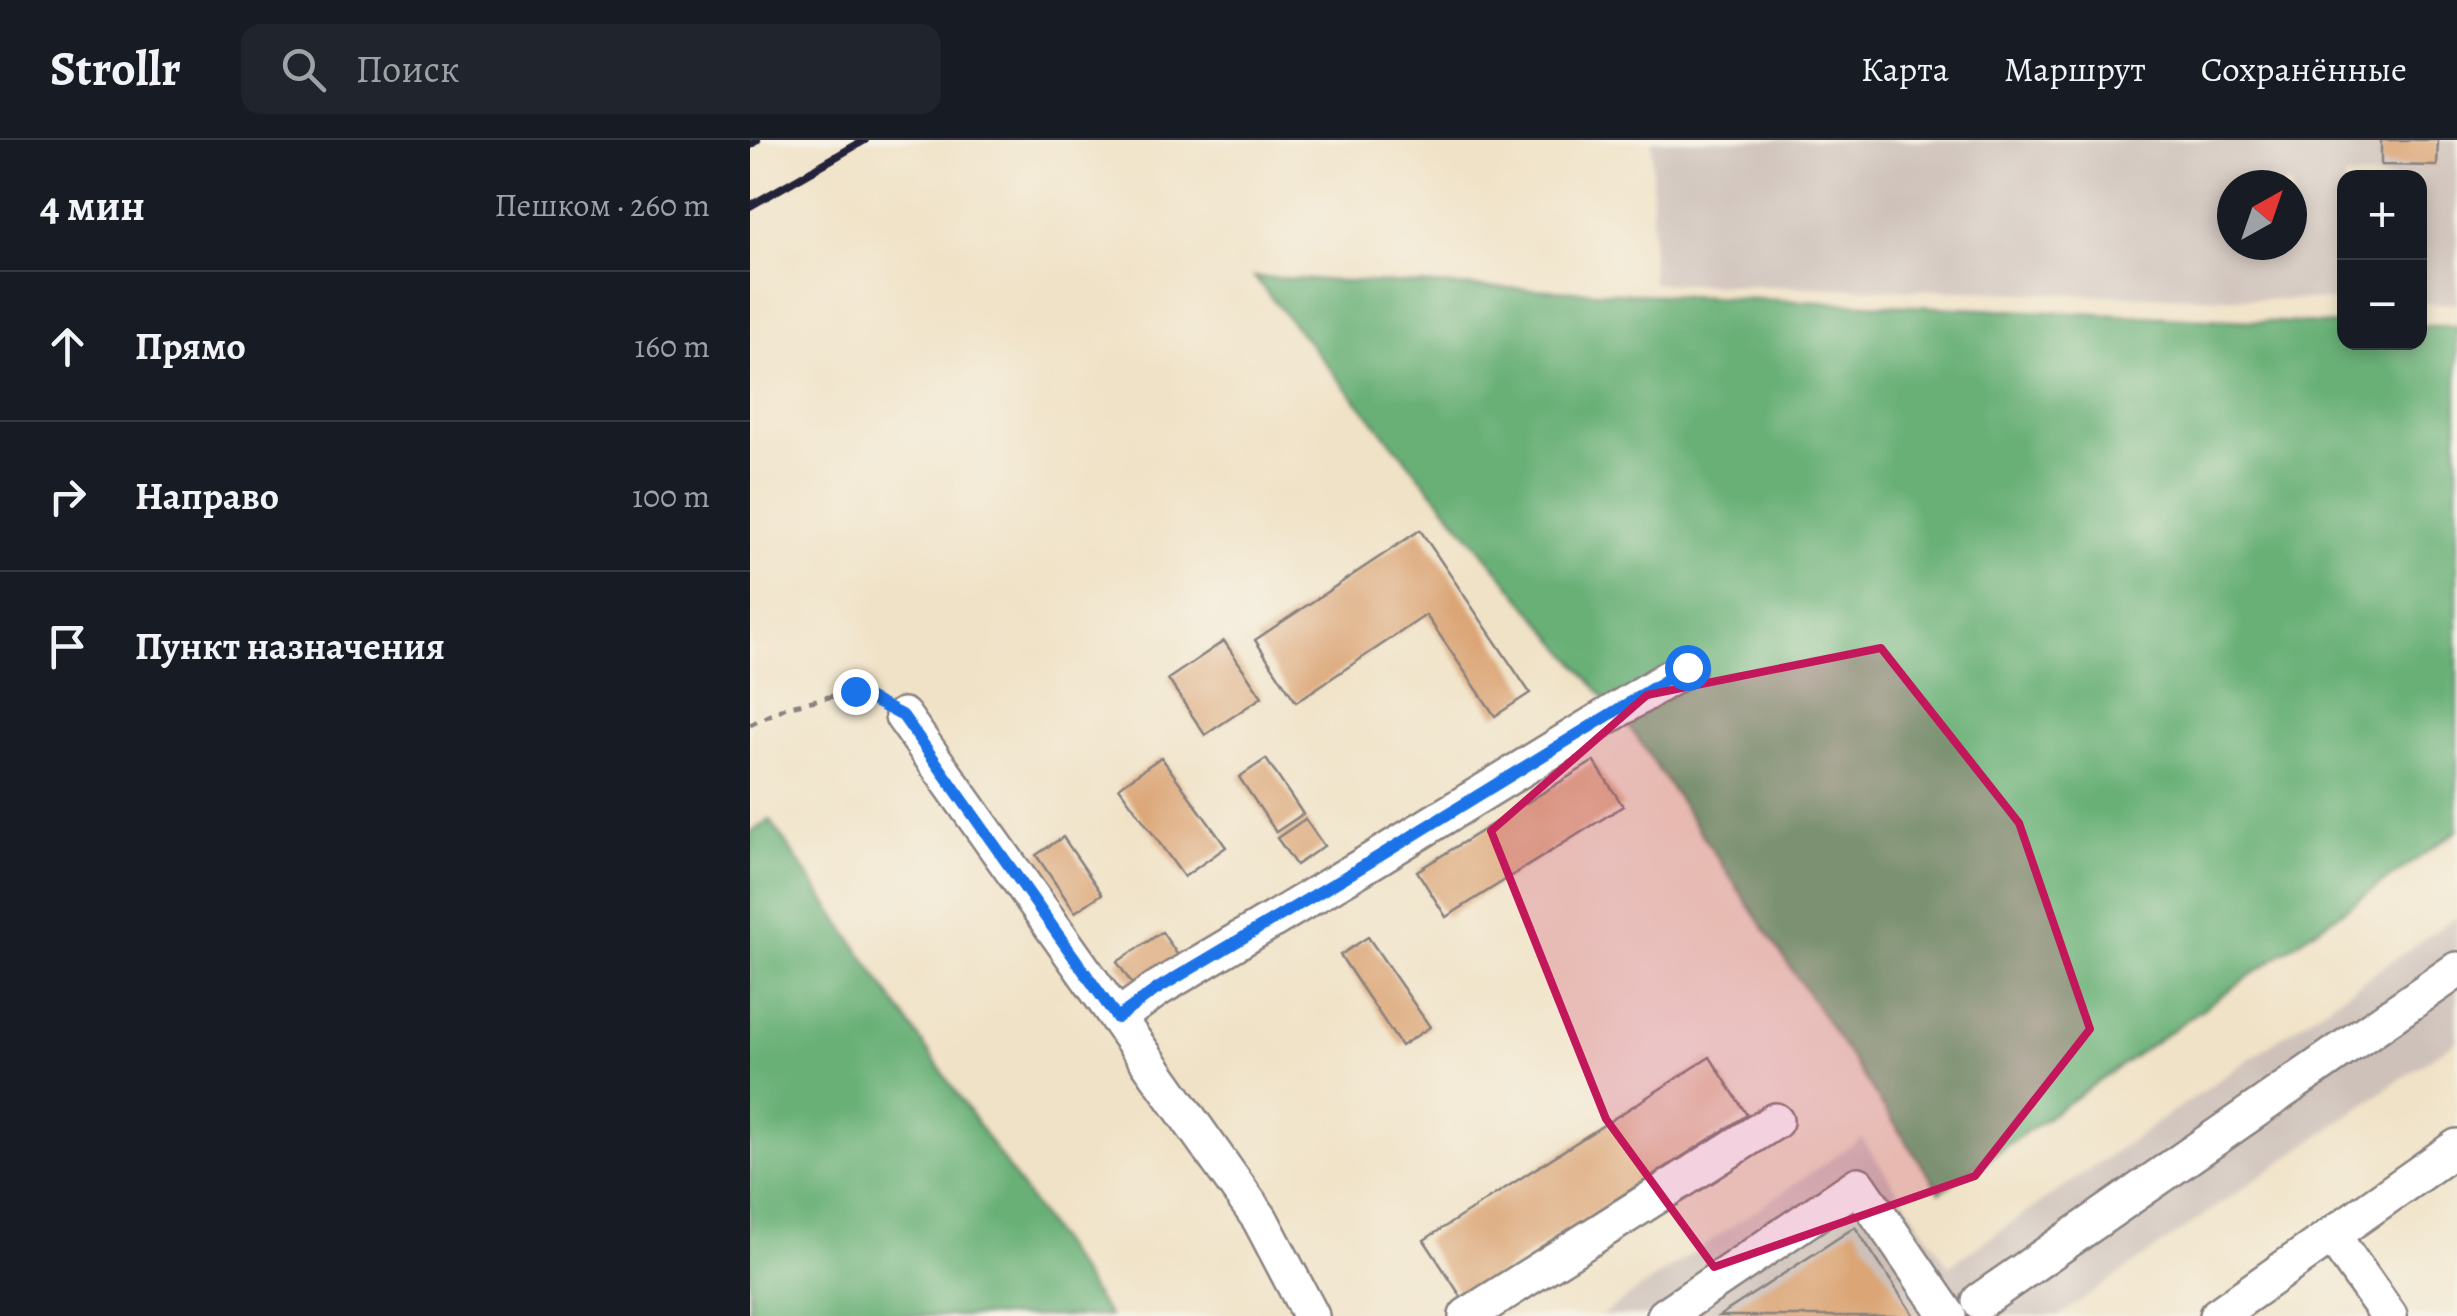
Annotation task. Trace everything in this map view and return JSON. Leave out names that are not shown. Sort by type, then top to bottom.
[{"type":"street","points":[[1117,1018],[1157,989],[1687,667]]},
{"type":"street","points":[[903,716],[1260,1219],[1311,1316]]},
{"type":"street","points":[[1665,1316],[1858,1186],[1964,1309],[2457,970]]},
{"type":"street","points":[[1467,1316],[1775,1121]]},
{"type":"street","points":[[2217,1316],[2457,1147]]},
{"type":"street","points":[[2332,1234],[2389,1316]]},
{"type":"path","points":[[750,725],[786,707],[855,691],[903,716]]},
{"type":"highlighted area","points":[[1881,648],[2019,823],[2090,1029],[1975,1176],[1714,1267],[1606,1119],[1491,831],[1647,695]]},
{"type":"shaded area","points":[[1652,140],[2457,140],[2457,304],[2427,303],[2427,170],[2337,170],[2337,301],[1652,283]]},
{"type":"shaded area","points":[[2457,916],[2457,1040],[2059,1316],[1600,1316],[1862,1138],[1949,1266]]},
{"type":"green space","points":[[1254,277],[2337,325],[2337,350],[2427,350],[2427,326],[2457,326],[2457,831],[1940,1192],[1637,737]]},
{"type":"green space","points":[[770,820],[1109,1316],[750,1316],[750,833]]},
{"type":"building","points":[[2381,140],[2438,140],[2437,166],[2381,165]]},
{"type":"building","points":[[1420,530],[1530,693],[1495,716],[1426,615],[1296,702],[1255,640]]},
{"type":"building","points":[[1224,641],[1262,697],[1205,735],[1168,679]]},
{"type":"building","points":[[1161,757],[1226,847],[1184,877],[1119,787]]},
{"type":"building","points":[[1266,759],[1303,814],[1276,832],[1239,777]]},
{"type":"building","points":[[1594,761],[1623,806],[1446,917],[1417,871]]},
{"type":"building","points":[[1305,819],[1324,846],[1296,865],[1277,838]]},
{"type":"building","points":[[1063,837],[1102,894],[1075,912],[1036,855]]},
{"type":"building","points":[[1162,932],[1179,957],[1134,987],[1117,962]]},
{"type":"building","points":[[1368,937],[1430,1027],[1401,1046],[1340,955]]},
{"type":"building","points":[[1710,1057],[1747,1115],[1462,1298],[1424,1240]]},
{"type":"building","points":[[1855,1227],[1914,1316],[1719,1316]]},
{"type":"railway","points":[[750,145],[757,140]]},
{"type":"railway","points":[[750,206],[865,140]]},
{"type":"route","points":[[855,691],[903,716],[1117,1018],[1157,989],[1687,667]]}]
